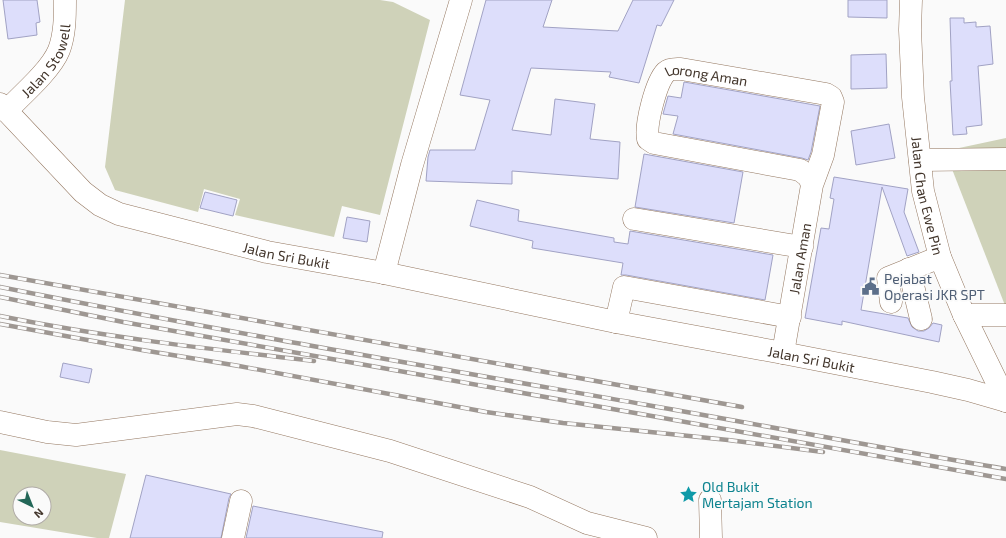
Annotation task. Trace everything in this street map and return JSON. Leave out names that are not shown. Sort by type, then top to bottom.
[{"type":"street","name":"Jalan Stowell","points":[[3,108],[46,69],[59,50],[64,28],[65,0]]},
{"type":"street","points":[[384,273],[412,165],[461,0]]},
{"type":"street","name":"Jalan Chan Ewe Pin","points":[[911,0],[910,30],[913,97],[923,191],[940,257],[964,314],[1006,401]]},
{"type":"street","name":"Lorong Aman","points":[[681,69],[785,86],[826,94],[831,97],[833,102],[823,155],[806,177],[654,143],[648,139],[648,123],[652,106],[659,85],[666,72],[681,69]]},
{"type":"street","name":"Jalan Sri Bukit","points":[[3,108],[83,192],[100,205],[119,214],[267,252],[384,273],[616,322],[932,382],[968,390],[1006,401]]},
{"type":"street","points":[[920,160],[1006,159]]},
{"type":"street","name":"Jalan Aman","points":[[783,353],[802,247],[806,177]]},
{"type":"street","points":[[634,219],[802,247]]},
{"type":"street","points":[[891,302],[888,278],[940,257]]},
{"type":"street","points":[[909,269],[921,319]]},
{"type":"street","points":[[616,322],[624,287],[790,317]]},
{"type":"street","points":[[964,314],[1006,315]]},
{"type":"street","points":[[0,422],[47,432],[76,435],[237,414],[253,416],[390,451],[530,498],[587,523],[646,538]]},
{"type":"street","points":[[710,500],[711,538]]},
{"type":"street","points":[[233,538],[241,501]]},
{"type":"green space","points":[[125,0],[380,0],[393,2],[430,20],[380,215],[342,206],[334,237],[235,215],[240,199],[204,189],[198,212],[115,190],[105,167]]},
{"type":"green space","points":[[1006,138],[1006,308],[945,151]]},
{"type":"green space","points":[[0,450],[126,474],[109,538],[97,538],[24,526],[52,526],[52,486],[12,486],[12,524],[0,522]]},
{"type":"building","points":[[3,0],[37,0],[40,22],[36,23],[37,35],[8,39]]},
{"type":"building","points":[[486,0],[552,0],[543,27],[618,31],[633,0],[674,0],[661,26],[657,25],[639,83],[609,77],[611,72],[531,68],[512,130],[551,135],[555,99],[595,104],[590,139],[620,142],[618,179],[512,171],[512,184],[426,181],[430,150],[475,150],[490,100],[460,95]]},
{"type":"building","points":[[848,0],[887,0],[887,18],[848,17]]},
{"type":"building","points":[[950,18],[964,18],[964,23],[976,22],[976,27],[990,26],[993,64],[978,66],[982,125],[966,127],[967,134],[953,135],[950,81],[952,81]]},
{"type":"building","points":[[886,54],[887,88],[851,89],[851,55]]},
{"type":"building","points":[[684,82],[820,106],[808,160],[673,134],[678,116],[663,114],[668,96],[681,98]]},
{"type":"building","points":[[889,124],[895,158],[856,165],[851,131]]},
{"type":"building","points":[[644,154],[743,172],[734,223],[635,207]]},
{"type":"building","points":[[834,177],[908,189],[904,212],[919,252],[907,256],[882,187],[861,310],[908,318],[912,327],[918,331],[924,331],[933,323],[942,325],[939,342],[842,321],[842,325],[805,318],[821,228],[829,229],[834,199],[830,198]]},
{"type":"building","points":[[205,192],[237,200],[233,216],[200,208]]},
{"type":"building","points":[[477,200],[519,210],[518,221],[614,238],[614,242],[628,244],[630,231],[773,255],[765,300],[621,275],[623,263],[532,248],[533,241],[470,226]]},
{"type":"building","points":[[347,217],[370,221],[367,242],[343,238]]},
{"type":"building","points":[[63,363],[92,369],[89,383],[60,377]]},
{"type":"building","points":[[146,475],[231,494],[221,538],[130,538]]},
{"type":"building","points":[[253,506],[383,532],[382,538],[246,538]]},
{"type":"railway","points":[[0,275],[742,407]]},
{"type":"railway","points":[[0,287],[323,348],[1006,469]]},
{"type":"railway","points":[[0,297],[123,322],[1006,479]]},
{"type":"railway","points":[[0,316],[117,336],[314,361]]},
{"type":"railway","points":[[0,324],[239,366],[486,412],[563,423],[728,440],[823,452]]},
{"type":"place","name":"Pejabat Operasi JKR SPT","points":[[871,286]]},
{"type":"place","name":"Old Bukit Mertajam Station","points":[[689,494]]}]
